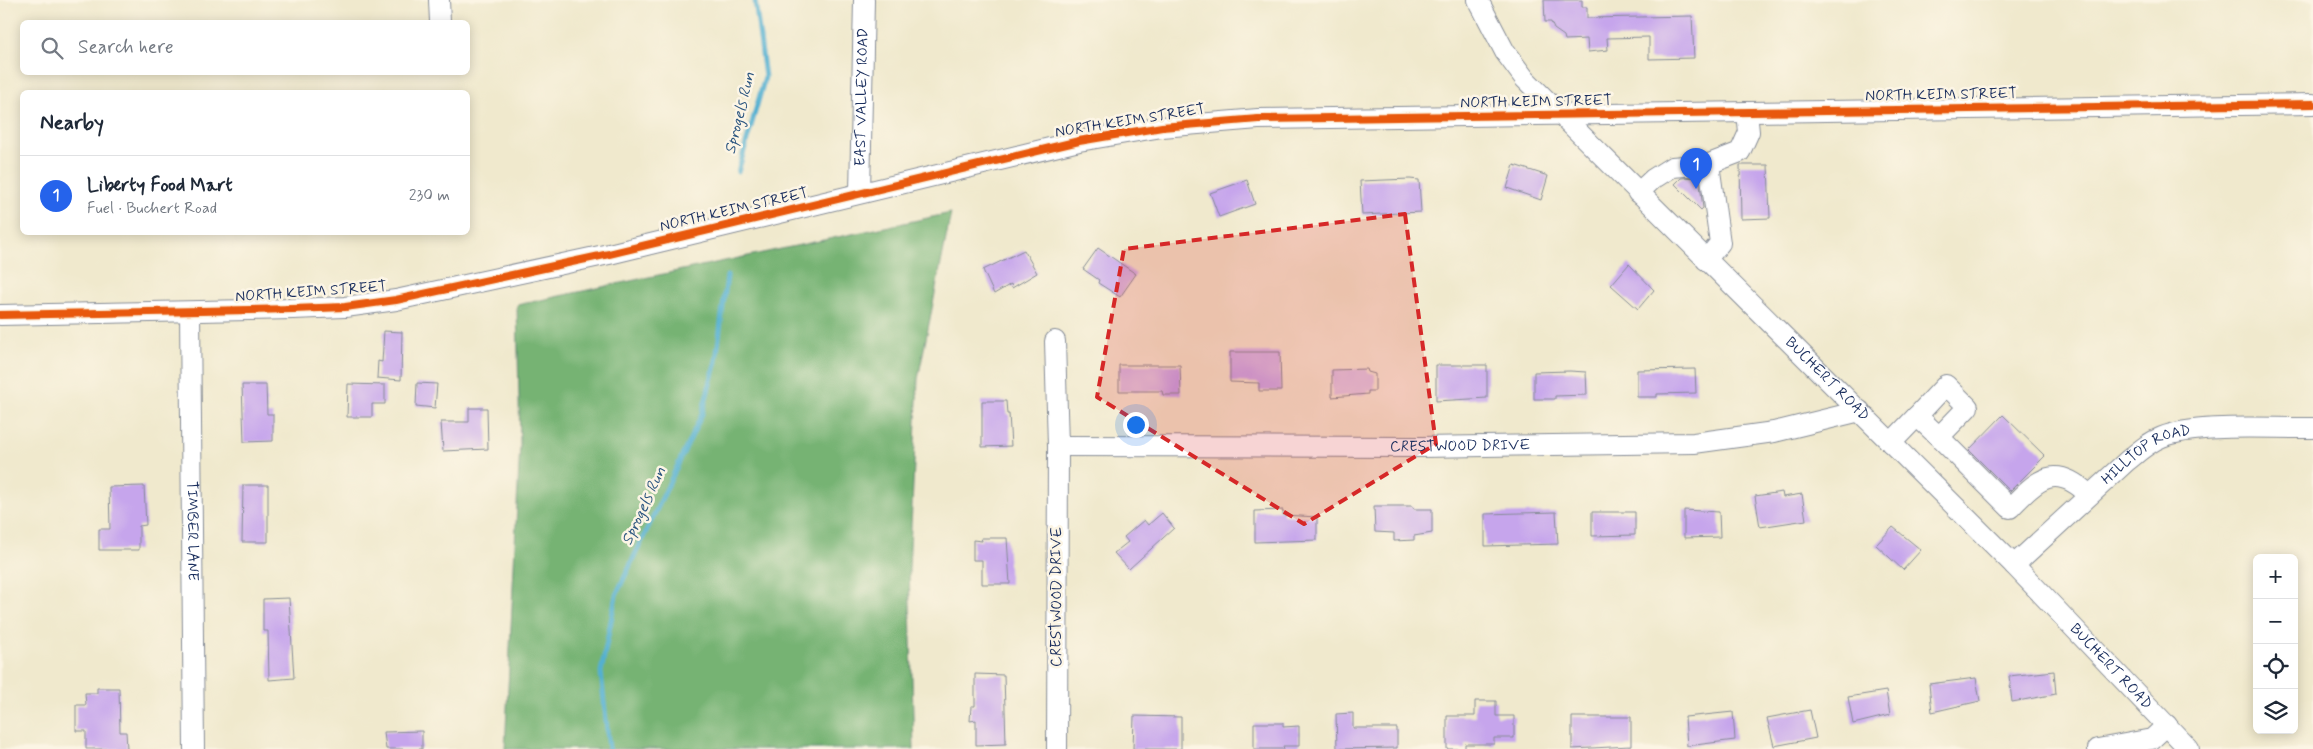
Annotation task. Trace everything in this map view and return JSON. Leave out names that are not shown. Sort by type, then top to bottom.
[{"type":"street","points":[[439,0],[440,20]]},
{"type":"street","name":"EAST VALLEY ROAD","points":[[860,193],[864,0]]},
{"type":"street","name":"BUCHERT ROAD","points":[[1478,0],[1505,52],[1525,79],[2014,565],[2189,749]]},
{"type":"street","name":"NORTH KEIM STREET","points":[[0,316],[344,307],[424,296],[1079,141],[1209,122],[2313,104]]},
{"type":"street","points":[[1638,193],[1653,179],[1672,167],[1709,164],[1740,152],[1749,132],[1747,112]]},
{"type":"street","points":[[1706,260],[1720,243],[1709,164]]},
{"type":"street","name":"TIMBER LANE","points":[[190,312],[194,749]]},
{"type":"street","name":"CRESTWOOD DRIVE","points":[[1056,341],[1058,446],[1057,749]]},
{"type":"street","points":[[1891,443],[1946,385],[1968,407],[1939,437]]},
{"type":"street","name":"CRESTWOOD DRIVE","points":[[1058,446],[1421,447],[1694,443],[1774,432],[1860,411]]},
{"type":"street","points":[[1917,416],[2010,508],[2033,486],[2047,477],[2066,477],[2090,495]]},
{"type":"street","name":"HILLTOP ROAD","points":[[2014,565],[2142,448],[2162,437],[2196,430],[2313,428]]},
{"type":"street","points":[[2098,749],[2152,739],[2167,725]]},
{"type":"highlighted area","points":[[1405,214],[1436,444],[1304,524],[1097,397],[1124,249]]},
{"type":"green space","points":[[951,213],[918,379],[909,569],[914,749],[505,749],[520,444],[517,305]]},
{"type":"building","points":[[1544,0],[1582,0],[1582,7],[1587,7],[1587,18],[1692,16],[1694,58],[1649,59],[1649,37],[1607,38],[1608,50],[1588,52],[1587,39],[1565,40],[1564,36],[1554,29],[1551,22],[1545,22]]},
{"type":"building","points":[[1514,165],[1548,176],[1541,200],[1507,188]]},
{"type":"building","points":[[1740,165],[1768,165],[1770,218],[1741,219]]},
{"type":"building","points":[[1699,177],[1703,208],[1701,210],[1675,184],[1681,178]]},
{"type":"building","points":[[1247,180],[1255,204],[1219,217],[1210,193]]},
{"type":"building","points":[[1419,180],[1421,212],[1362,215],[1360,181]]},
{"type":"building","points":[[1098,248],[1136,274],[1120,297],[1098,283],[1099,280],[1083,269]]},
{"type":"building","points":[[1024,250],[1037,273],[1012,288],[1011,284],[994,294],[983,270]]},
{"type":"building","points":[[1629,264],[1654,290],[1638,309],[1611,285]]},
{"type":"building","points":[[384,331],[402,332],[401,380],[377,378],[378,361],[382,362]]},
{"type":"building","points":[[1230,352],[1280,352],[1281,391],[1259,391],[1259,383],[1230,382]]},
{"type":"building","points":[[1119,365],[1180,365],[1181,395],[1163,395],[1162,391],[1119,391]]},
{"type":"building","points":[[1436,365],[1487,365],[1487,398],[1436,401]]},
{"type":"building","points":[[1367,369],[1368,372],[1375,374],[1375,391],[1368,391],[1368,394],[1332,397],[1332,370]]},
{"type":"building","points":[[1695,369],[1696,393],[1657,394],[1657,397],[1637,397],[1637,370]]},
{"type":"building","points":[[1534,372],[1586,372],[1587,395],[1555,396],[1555,399],[1534,399]]},
{"type":"building","points":[[417,383],[437,384],[435,408],[416,406]]},
{"type":"building","points":[[348,384],[385,385],[385,404],[372,404],[372,417],[347,417]]},
{"type":"building","points":[[242,385],[266,385],[267,414],[273,414],[273,441],[244,442]]},
{"type":"building","points":[[982,401],[1006,401],[1007,414],[1009,414],[1011,446],[982,447]]},
{"type":"building","points":[[469,408],[487,408],[488,449],[443,451],[441,422],[469,422]]},
{"type":"building","points":[[2003,415],[2045,456],[2010,491],[1969,450]]},
{"type":"building","points":[[243,485],[268,485],[268,542],[242,542]]},
{"type":"building","points":[[144,486],[146,525],[139,526],[139,550],[99,550],[99,529],[110,529],[109,487]]},
{"type":"building","points":[[1782,492],[1783,497],[1802,494],[1806,520],[1760,527],[1755,496]]},
{"type":"building","points":[[1374,506],[1412,506],[1414,509],[1432,509],[1432,533],[1414,536],[1414,540],[1394,541],[1394,533],[1375,532]]},
{"type":"building","points":[[1283,510],[1283,515],[1317,517],[1317,540],[1255,542],[1255,511]]},
{"type":"building","points":[[1684,510],[1719,512],[1720,537],[1684,538]]},
{"type":"building","points":[[1556,512],[1558,544],[1485,546],[1485,514]]},
{"type":"building","points":[[1592,512],[1635,512],[1635,535],[1592,536]]},
{"type":"building","points":[[1162,513],[1174,528],[1129,569],[1114,553],[1128,542],[1124,537],[1144,520],[1148,525]]},
{"type":"building","points":[[1893,527],[1921,550],[1903,570],[1876,545]]},
{"type":"building","points":[[981,538],[1007,538],[1010,584],[982,584],[982,560],[973,560],[973,540],[982,541]]},
{"type":"building","points":[[289,598],[294,678],[269,680],[268,631],[263,631],[263,599]]},
{"type":"building","points":[[2054,671],[2056,694],[2012,702],[2009,676]]},
{"type":"building","points":[[975,674],[1004,675],[1006,744],[976,745],[976,720],[970,721],[971,706],[975,706]]},
{"type":"building","points":[[1976,678],[1980,701],[1932,712],[1929,684]]},
{"type":"building","points":[[97,688],[119,688],[120,732],[126,732],[127,749],[86,749],[86,731],[76,731],[76,705],[86,705],[85,693],[97,693]]},
{"type":"building","points":[[1886,691],[1890,715],[1853,724],[1848,697]]},
{"type":"building","points":[[1475,701],[1496,701],[1496,716],[1514,716],[1514,738],[1494,738],[1494,744],[1465,744],[1465,749],[1447,749],[1447,716],[1475,716]]},
{"type":"building","points":[[1810,710],[1816,738],[1774,746],[1767,718]]},
{"type":"building","points":[[1733,712],[1735,740],[1687,746],[1685,717]]},
{"type":"building","points":[[1353,713],[1353,728],[1397,728],[1397,748],[1337,749],[1336,714]]},
{"type":"building","points":[[1134,716],[1181,717],[1181,749],[1133,749]]},
{"type":"building","points":[[1572,717],[1631,717],[1631,746],[1572,749]]},
{"type":"building","points":[[1254,723],[1283,723],[1283,727],[1299,726],[1299,746],[1283,746],[1284,749],[1254,749]]},
{"type":"building","points":[[422,731],[422,749],[386,749],[384,732]]},
{"type":"waterway","name":"Sprogels Run","points":[[738,172],[765,77],[755,0]]},
{"type":"waterway","name":"Sprogels Run","points":[[609,749],[601,672],[616,595],[702,414],[716,361],[727,276]]},
{"type":"cycle path","points":[[0,315],[293,309],[345,307],[396,300],[609,254],[1079,141],[1162,127],[1258,119],[2313,104]]},
{"type":"place","name":"Liberty Food Mart","points":[[1696,189]]}]
